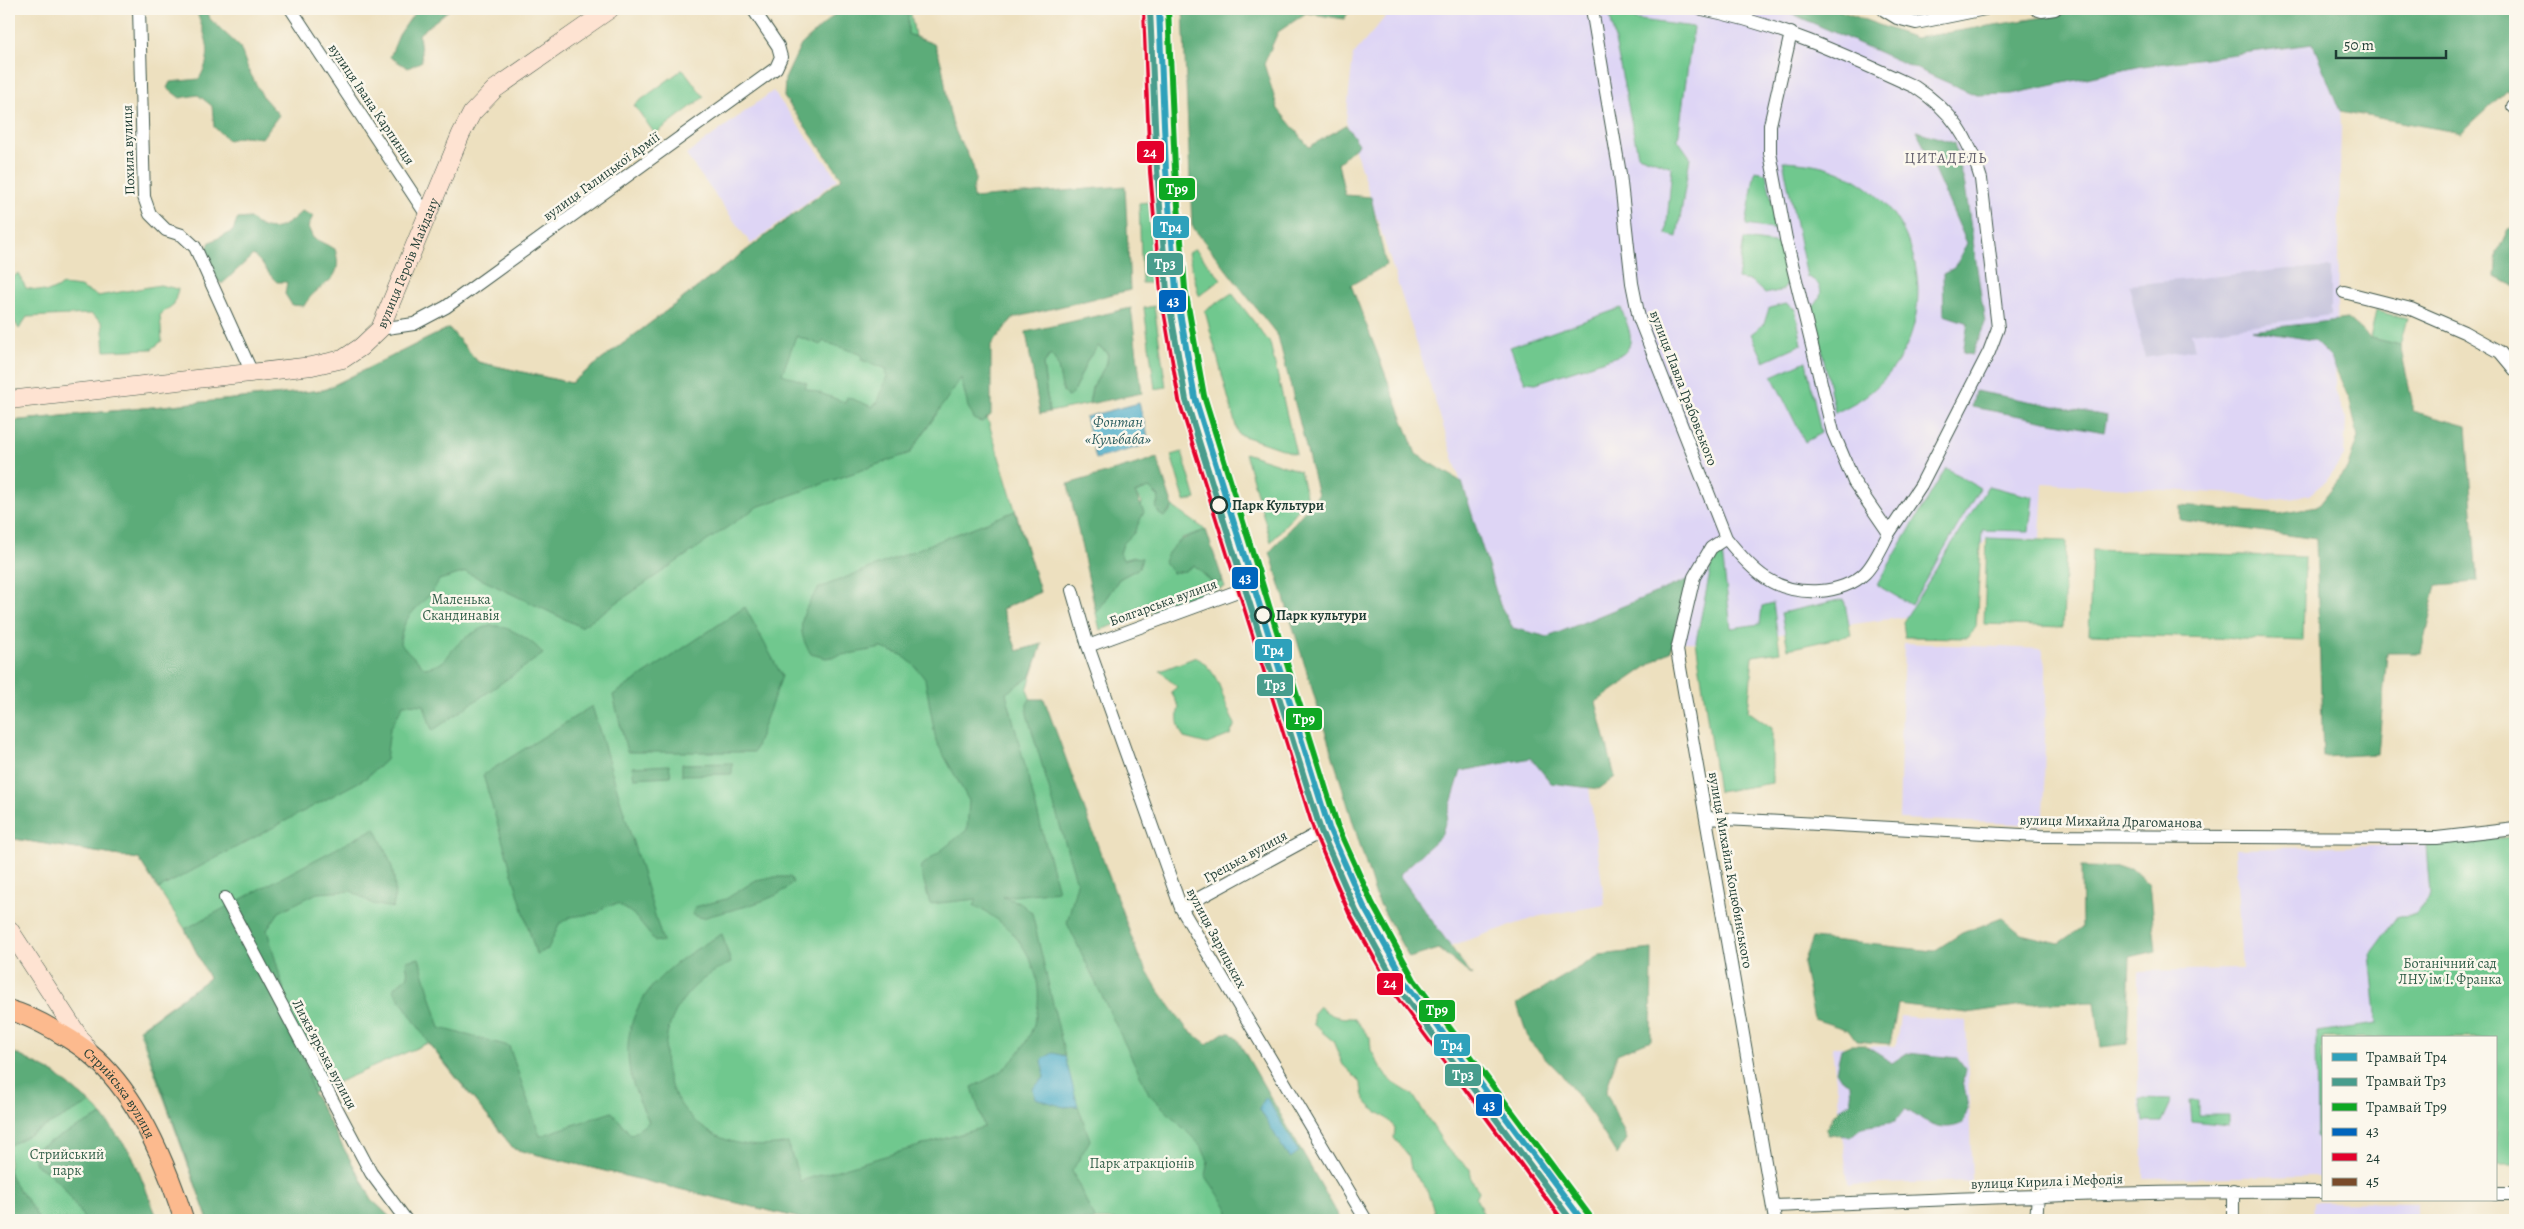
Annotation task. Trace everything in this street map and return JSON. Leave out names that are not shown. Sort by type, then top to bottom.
[{"type":"main road","name":"вулиця Героїв Майдану","points":[[9,400],[312,366],[343,359],[361,347],[380,329],[461,134],[472,113],[495,89],[610,9]]},
{"type":"main road","points":[[1154,9],[1160,171],[1171,292],[1189,399],[1250,587],[1324,830],[1358,909],[1402,987],[1574,1220]]},
{"type":"main road","points":[[9,930],[89,1052]]},
{"type":"main road","name":"Стрийська вулиця","points":[[9,1010],[41,1023],[89,1052],[110,1073],[127,1094],[162,1160],[184,1220]]},
{"type":"street","name":"Похила вулиця","points":[[139,9],[144,197],[150,214],[166,230],[182,235],[195,247],[252,373]]},
{"type":"street","name":"вулиця Івана Карпинця","points":[[291,9],[428,217]]},
{"type":"street","name":"вулиця Галицької Армії","points":[[380,329],[414,324],[446,307],[776,68],[781,57],[778,46],[752,9]]},
{"type":"street","name":"вулиця Павла Грабовського","points":[[1592,9],[1620,174],[1632,283],[1639,318],[1726,538],[1746,563],[1776,586],[1798,592],[1829,591],[1851,584],[1866,572],[1921,485],[1989,352],[1998,328],[1980,179],[1966,138],[1932,98],[1906,83],[1791,32],[1746,18],[1702,9]]},
{"type":"street","points":[[1884,10],[1897,18],[1916,23],[1985,9]]},
{"type":"street","points":[[2036,9],[2055,9]]},
{"type":"street","points":[[1791,32],[1770,125],[1770,153],[1811,350],[1833,432],[1854,482],[1889,534]]},
{"type":"street","points":[[2344,292],[2411,309],[2464,332],[2500,352],[2515,370]]},
{"type":"street","name":"вулиця Михайла Коцюбинського","points":[[1726,538],[1711,548],[1694,577],[1677,650],[1775,1220]]},
{"type":"street","name":"Болгарська вулиця","points":[[1088,646],[1250,587]]},
{"type":"street","name":"вулиця Зарицьких","points":[[1072,590],[1088,646],[1181,908],[1366,1220]]},
{"type":"street","name":"вулиця Михайла Драгоманова","points":[[1706,818],[2040,836],[2430,838],[2515,829]]},
{"type":"street","name":"Грецька вулиця","points":[[1181,908],[1324,830]]},
{"type":"street","name":"Лижвʼярська вулиця","points":[[225,898],[371,1173],[406,1220]]},
{"type":"street","points":[[2233,1191],[2233,1220]]},
{"type":"street","name":"вулиця Кирила і Мефодія","points":[[1773,1206],[2233,1191],[2322,1192]]},
{"type":"street","points":[[2496,1194],[2515,1194]]},
{"type":"street","points":[[2036,1220],[2038,1196]]},
{"type":"shaded area","points":[[1392,9],[1782,9],[1976,95],[2012,94],[2142,66],[2313,44],[2340,111],[2335,390],[2346,419],[2344,456],[2326,481],[2309,495],[2270,501],[2235,494],[2043,483],[2040,539],[1987,538],[1934,613],[1715,643],[1548,637],[1513,628],[1500,605],[1346,121],[1353,55]]},
{"type":"shaded area","points":[[773,91],[838,179],[751,244],[686,155]]},
{"type":"shaded area","points":[[2331,268],[2331,315],[2191,333],[2195,349],[2145,358],[2129,285],[2288,269]]},
{"type":"shaded area","points":[[1904,643],[2042,649],[2046,664],[2043,825],[1899,819]]},
{"type":"shaded area","points":[[1531,758],[1551,783],[1589,788],[1605,905],[1540,916],[1450,946],[1399,875],[1441,836],[1461,771]]},
{"type":"shaded area","points":[[2511,837],[2511,884],[2515,886],[2515,1165],[2496,1165],[2496,1036],[2322,1036],[2322,1176],[2143,1178],[2142,1126],[2138,1098],[2138,971],[2242,969],[2235,849],[2426,845]]},
{"type":"shaded area","points":[[1900,1016],[1966,1021],[1972,1181],[1848,1185],[1832,1047],[1896,1046]]},
{"type":"shaded area","points":[[2313,1202],[2417,1203],[2417,1220],[2312,1220]]},
{"type":"green space","points":[[196,9],[207,9],[210,19],[240,47],[248,69],[263,97],[279,115],[262,138],[245,136],[228,140],[214,127],[212,106],[198,95],[180,98],[167,88],[170,82],[199,79],[204,69],[208,51]]},
{"type":"green space","points":[[417,9],[450,9],[419,34],[422,61],[408,68],[390,57],[399,35]]},
{"type":"green space","points":[[832,9],[908,9],[908,34],[934,44],[939,55],[953,126],[971,160],[974,170],[973,198],[1125,186],[1130,290],[1013,318],[991,345],[991,415],[982,422],[975,420],[968,407],[961,378],[910,453],[757,507],[581,627],[466,572],[439,580],[433,590],[405,622],[400,644],[425,668],[442,662],[464,639],[489,626],[503,627],[519,634],[543,654],[432,731],[424,705],[404,704],[390,729],[386,760],[366,778],[158,889],[139,859],[9,838],[9,456],[12,421],[324,390],[449,328],[478,362],[571,383],[842,178],[784,97],[785,79],[801,45],[834,15]],"holes":[[[796,336],[821,345],[823,341],[862,355],[861,360],[887,369],[885,374],[887,376],[877,404],[875,403],[873,407],[847,397],[845,402],[805,388],[807,383],[782,374]]]},
{"type":"green space","points":[[864,9],[910,9],[980,394],[1040,592],[1002,609],[1017,651],[1042,644],[1027,690],[1145,998],[1320,1220],[808,1220],[514,1149],[428,1043],[313,1093],[373,1201],[393,1220],[208,1220],[139,1029],[209,978],[185,929],[139,859],[9,838],[9,456],[12,421],[324,390],[449,328],[478,362],[571,383],[842,178]]},
{"type":"green space","points":[[1183,9],[1351,9],[1344,19],[1306,13],[1278,32],[1264,64],[1278,109],[1309,147],[1346,125],[1359,144],[1338,163],[1345,195],[1371,197],[1386,265],[1351,285],[1416,454],[1462,482],[1500,605],[1513,628],[1548,637],[1689,579],[1671,650],[1596,702],[1615,777],[1599,789],[1551,783],[1531,758],[1461,771],[1441,836],[1399,875],[1472,976],[1439,949],[1409,958],[1376,897],[1270,552],[1318,495],[1278,336],[1192,226]]},
{"type":"green space","points":[[1781,9],[1835,9],[1915,38],[2093,9],[2515,9],[2515,96],[2506,91],[2461,133],[2340,111],[2313,44],[2142,66],[2012,94],[1976,95]]},
{"type":"green space","points":[[1610,16],[1693,27],[1678,140],[1690,157],[1677,237],[1666,234],[1672,167],[1638,155]]},
{"type":"green space","points":[[683,69],[704,97],[655,134],[634,105]]},
{"type":"green space","points":[[1917,131],[1954,143],[1965,186],[1985,323],[1972,355],[1963,353],[1968,323],[1944,315],[1943,274],[1955,268],[1967,243]]},
{"type":"green space","points":[[1783,161],[1808,163],[1833,169],[1849,176],[1876,195],[1896,219],[1910,246],[1917,276],[1917,307],[1910,337],[1896,365],[1870,393],[1835,413],[1813,307],[1821,294],[1816,282],[1807,277]]},
{"type":"green space","points":[[1755,171],[1766,173],[1778,230],[1746,225]]},
{"type":"green space","points":[[1149,202],[1153,283],[1142,283],[1139,203]]},
{"type":"green space","points":[[302,211],[313,216],[308,227],[313,238],[335,249],[337,261],[337,270],[333,276],[304,306],[292,305],[285,294],[287,282],[277,282],[253,255],[222,284],[213,277],[205,253],[210,242],[233,231],[237,219],[250,218],[257,224],[270,229],[283,226]]},
{"type":"green space","points":[[2515,227],[2515,286],[2495,277],[2497,253],[2508,229]]},
{"type":"green space","points":[[1744,239],[1781,244],[1789,281],[1783,290],[1765,294],[1751,281],[1738,279]]},
{"type":"green space","points":[[1195,249],[1221,279],[1199,296],[1188,253]]},
{"type":"green space","points":[[18,273],[26,288],[48,292],[63,285],[80,287],[98,296],[160,285],[178,289],[174,304],[160,315],[162,341],[152,349],[105,351],[102,322],[91,314],[27,317],[19,329],[9,312],[9,281]]},
{"type":"green space","points":[[1232,293],[1270,343],[1296,454],[1238,434],[1205,311]]},
{"type":"green space","points":[[1786,304],[1795,309],[1802,344],[1764,361],[1751,334],[1764,324],[1769,308]]},
{"type":"green space","points":[[1154,306],[1166,387],[1155,389],[1144,308]]},
{"type":"green space","points":[[1131,308],[1142,393],[1089,404],[1092,388],[1107,363],[1108,353],[1098,346],[1088,359],[1072,395],[1067,397],[1062,386],[1057,364],[1050,354],[1043,365],[1049,412],[1040,414],[1026,332]]},
{"type":"green space","points":[[1621,308],[1630,332],[1630,344],[1623,354],[1536,383],[1525,382],[1510,347]]},
{"type":"green space","points":[[2376,311],[2407,318],[2400,345],[2370,338]]},
{"type":"green space","points":[[2348,319],[2370,338],[2400,345],[2412,401],[2412,411],[2466,426],[2477,582],[2437,585],[2421,653],[2387,653],[2378,754],[2323,757],[2316,539],[2180,520],[2180,506],[2279,514],[2317,507],[2347,469],[2358,437],[2350,401],[2331,358],[2313,340],[2251,330]]},
{"type":"green space","points":[[1098,346],[1108,353],[1107,363],[1092,388],[1089,404],[1049,412],[1043,365],[1051,354],[1057,360],[1063,392],[1072,395],[1088,359]]},
{"type":"green space","points":[[1806,361],[1821,433],[1805,442],[1772,376]]},
{"type":"green space","points":[[1975,391],[2107,416],[2104,432],[1972,407]]},
{"type":"green space","points":[[1182,452],[1196,499],[1185,502],[1171,455]]},
{"type":"green space","points":[[1245,453],[1300,471],[1307,499],[1271,542]]},
{"type":"green space","points":[[1157,458],[1173,507],[1164,517],[1159,514],[1156,507],[1159,497],[1149,488],[1135,493],[1144,512],[1134,533],[1123,544],[1120,553],[1123,560],[1134,557],[1142,558],[1139,568],[1119,579],[1096,613],[1068,484]]},
{"type":"green space","points":[[1946,468],[1980,488],[1911,605],[1877,585]]},
{"type":"green space","points":[[1988,486],[2033,497],[2029,531],[1982,530],[1976,627],[1968,638],[1905,637],[1903,622]]},
{"type":"green space","points":[[1149,488],[1159,497],[1156,507],[1169,513],[1173,507],[1206,530],[1182,538],[1185,571],[1194,565],[1214,584],[1223,581],[1225,587],[1100,630],[1096,613],[1119,579],[1139,568],[1141,558],[1134,557],[1123,560],[1120,553],[1123,544],[1134,533],[1142,503],[1135,493]]},
{"type":"green space","points":[[1015,511],[1040,592],[1002,609],[1017,651],[1042,644],[1031,676],[1006,693],[1058,891],[1003,897],[1019,902],[1032,913],[1065,1056],[1053,1053],[1044,1078],[1033,1088],[1064,1107],[1078,1106],[1090,1140],[1072,1171],[1095,1220],[808,1220],[514,1149],[429,1043],[393,989],[408,976],[406,961],[419,958],[440,1028],[509,1046],[540,1136],[612,1112],[631,1135],[649,1122],[631,1078],[628,1047],[631,1025],[639,1005],[666,972],[683,958],[722,934],[731,963],[695,986],[674,1016],[665,1049],[670,1081],[685,1110],[710,1132],[745,1144],[788,1143],[800,1181],[984,1127],[972,1087],[1004,1069],[1025,1044],[1035,1022],[1038,999],[1036,976],[1028,955],[1015,936],[997,919],[974,906],[977,899],[930,904],[920,867],[967,830],[969,801],[936,741],[925,679],[914,665],[902,655],[882,648],[826,658],[811,654],[803,636],[802,620],[808,604],[819,588]]},
{"type":"green space","points":[[1206,530],[1223,581],[1214,584],[1194,565],[1185,571],[1173,573],[1164,562],[1176,544]]},
{"type":"green space","points":[[1987,538],[2066,541],[2063,627],[1984,624]]},
{"type":"green space","points":[[2092,550],[2305,557],[2303,641],[2089,634]]},
{"type":"green space","points":[[1722,552],[1731,628],[1760,624],[1762,606],[1773,603],[1780,652],[1753,656],[1748,711],[1772,728],[1772,783],[1718,792],[1696,641],[1713,558]]},
{"type":"green space","points":[[1844,599],[1851,635],[1788,649],[1781,613]]},
{"type":"green space","points":[[745,607],[782,676],[754,752],[627,752],[613,695]]},
{"type":"green space","points":[[1196,657],[1205,664],[1216,679],[1235,724],[1230,735],[1207,744],[1184,738],[1178,722],[1179,707],[1171,692],[1177,687],[1160,671]]},
{"type":"green space","points":[[1030,699],[1044,699],[1138,955],[1157,988],[1187,1029],[1207,1044],[1223,1033],[1231,1033],[1237,1039],[1341,1220],[1229,1220],[1227,1207],[1205,1175],[1208,1161],[1201,1146],[1149,1094],[1067,923],[1077,883],[1027,714],[1027,704]]},
{"type":"green space","points":[[592,706],[663,942],[655,941],[633,914],[618,904],[606,906],[598,913],[570,917],[559,924],[548,949],[536,954],[483,775]]},
{"type":"green space","points":[[732,763],[732,774],[682,775],[682,764]]},
{"type":"green space","points":[[669,765],[671,776],[634,778],[632,767]]},
{"type":"green space","points":[[375,828],[392,866],[395,885],[393,908],[373,904],[351,891],[317,893],[279,912],[267,930],[313,1093],[373,1201],[393,1220],[208,1220],[141,1029],[209,978],[185,929]]},
{"type":"green space","name":"Ботанічний сад ЛНУ ім І. Франка","points":[[2511,837],[2511,884],[2515,886],[2515,1165],[2496,1165],[2496,1036],[2322,1036],[2322,1138],[2317,1137],[2316,1032],[2377,1024],[2370,954],[2398,916],[2415,915],[2430,895],[2426,845]]},
{"type":"green space","points":[[2081,867],[2131,868],[2149,885],[2156,951],[2130,957],[2127,1044],[2101,1047],[2095,1002],[2037,1003],[1967,1013],[1898,1004],[1890,1044],[1856,1041],[1848,1030],[1814,1019],[1803,963],[1812,938],[1934,951],[1962,933],[2002,918],[2021,934],[2059,943],[2082,927]]},
{"type":"green space","points":[[771,877],[790,877],[793,882],[786,889],[765,900],[703,918],[692,915],[695,907],[726,899],[756,880]]},
{"type":"green space","points":[[1652,949],[1651,1040],[1617,1054],[1606,1092],[1627,1139],[1617,1155],[1592,1115],[1561,1074],[1529,1041],[1517,1004],[1600,955]]},
{"type":"green space","points":[[1319,1006],[1327,1013],[1335,1016],[1354,1018],[1370,1038],[1371,1050],[1383,1072],[1392,1082],[1413,1095],[1448,1150],[1470,1169],[1472,1181],[1479,1191],[1476,1198],[1486,1220],[1434,1220],[1431,1215],[1434,1211],[1426,1188],[1411,1169],[1409,1157],[1394,1138],[1395,1128],[1390,1121],[1373,1109],[1365,1100],[1361,1083],[1343,1065],[1333,1041],[1314,1025],[1313,1013]]},
{"type":"green space","points":[[1850,1045],[1864,1045],[1892,1063],[1907,1053],[1957,1058],[1965,1069],[1963,1080],[1968,1108],[1963,1123],[1955,1126],[1940,1126],[1926,1121],[1905,1109],[1895,1122],[1862,1127],[1851,1136],[1828,1135],[1826,1129],[1834,1114],[1851,1102],[1850,1084],[1841,1079],[1836,1071],[1841,1049]]},
{"type":"green space","name":"Стрийський парк","points":[[9,1050],[55,1074],[97,1109],[132,1155],[158,1220],[9,1220]]},
{"type":"green space","points":[[9,1050],[55,1074],[90,1103],[10,1145]]},
{"type":"green space","points":[[2140,1099],[2172,1100],[2162,1122],[2143,1122]]},
{"type":"green space","points":[[2190,1101],[2199,1101],[2199,1115],[2229,1115],[2229,1125],[2192,1121]]},
{"type":"green space","points":[[102,1115],[132,1155],[158,1220],[85,1220],[64,1188],[48,1172],[37,1166],[31,1151]]},
{"type":"green space","points":[[9,1170],[11,1177],[39,1220],[9,1220]]},
{"type":"water","name":"Фонтан «Кульбаба»","points":[[1139,403],[1150,444],[1096,459],[1085,417]]},
{"type":"water","points":[[1053,1053],[1065,1056],[1078,1106],[1064,1107],[1035,1098],[1033,1088],[1044,1078],[1042,1059]]},
{"type":"water","points":[[1266,1097],[1299,1152],[1289,1158],[1259,1108]]},
{"type":"tram line","name":"Тр3","points":[[1150,9],[1157,170],[1167,291],[1186,400],[1321,831],[1356,911],[1399,989],[1571,1220]]},
{"type":"tram line","name":"Тр4","points":[[1159,9],[1166,170],[1176,290],[1195,398],[1329,828],[1364,907],[1407,985],[1582,1220]]},
{"type":"tram line","name":"Тр9","points":[[1168,9],[1175,169],[1185,289],[1204,396],[1337,825],[1372,903],[1414,980],[1589,1215]]},
{"type":"transit line","name":"24","points":[[1145,9],[1151,172],[1162,293],[1180,400],[1316,833],[1350,913],[1394,991],[1563,1220]]},
{"type":"transit line","name":"43","points":[[1154,9],[1160,171],[1171,292],[1189,399],[1324,830],[1358,909],[1402,987],[1574,1220]]},
{"type":"transit line","name":"45","points":[[1163,9],[1169,170],[1180,291],[1198,397],[1332,827],[1366,905],[1409,982],[1581,1215]]},
{"type":"place","name":"Парк Культури","points":[[1219,505]]},
{"type":"place","name":"Парк культури","points":[[1263,615]]},
{"type":"district","name":"ЦИТАДЕЛЬ","points":[[1946,158]]},
{"type":"park label","name":"Маленька Скандинавія","points":[[461,608]]},
{"type":"park label","name":"Парк атракціонів","points":[[1142,1163]]}]
